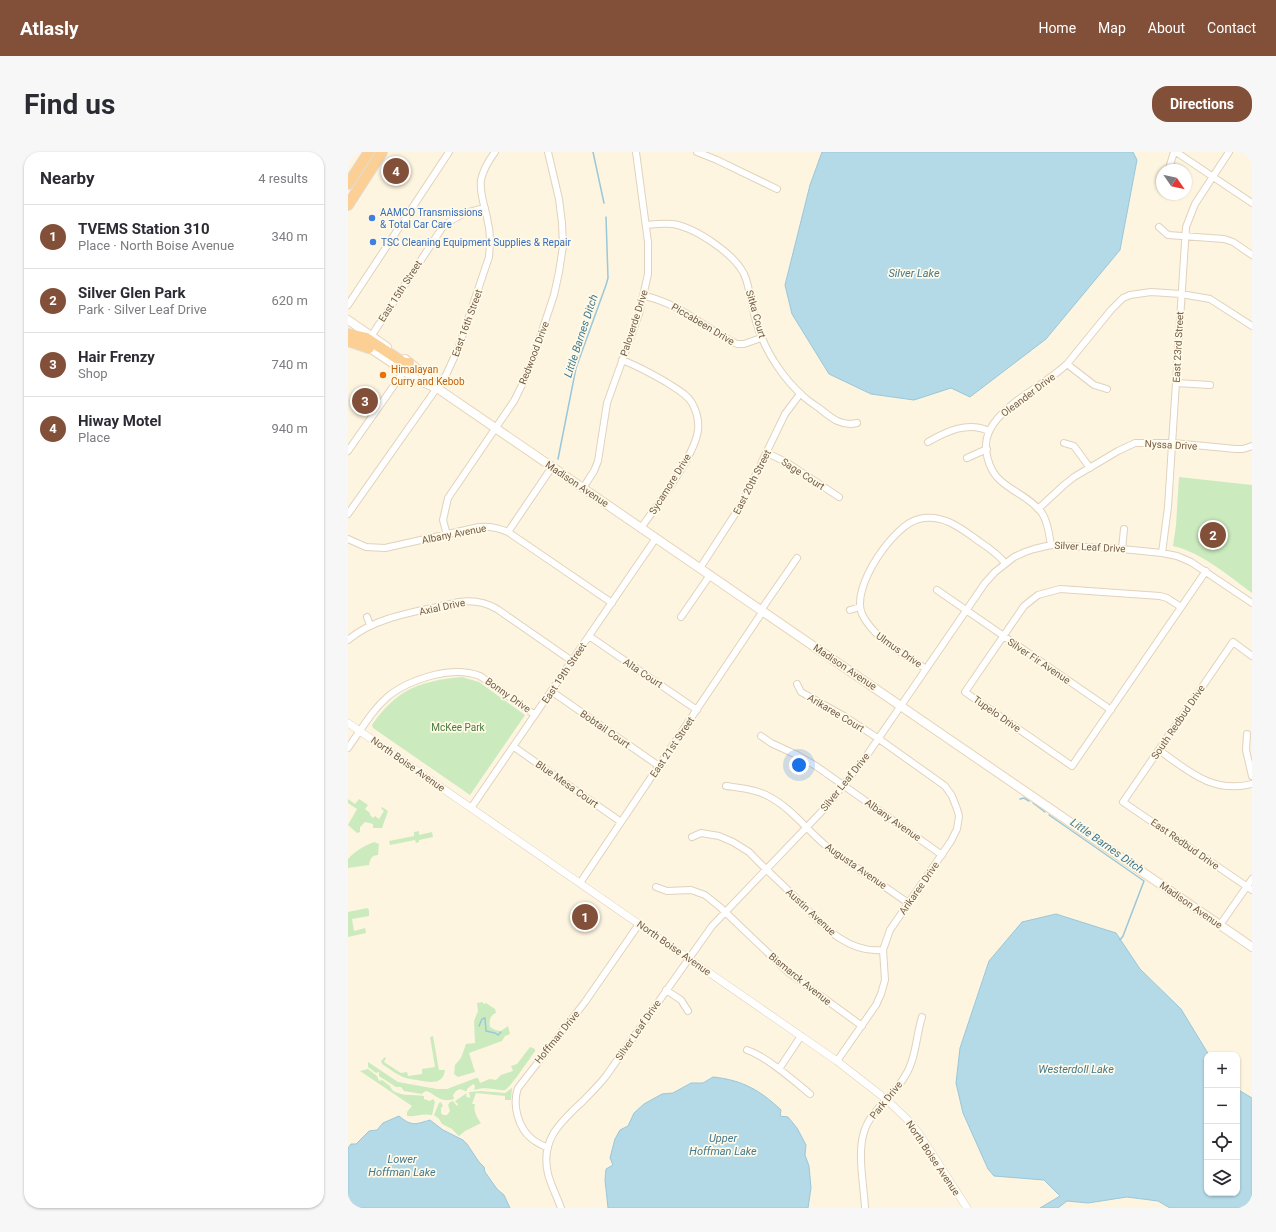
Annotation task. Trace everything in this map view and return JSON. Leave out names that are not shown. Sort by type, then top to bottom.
[{"type":"highway","points":[[348,184],[369,152]]},
{"type":"highway","points":[[348,205],[382,152]]},
{"type":"highway","points":[[349,335],[366,338],[404,362],[407,367]]},
{"type":"highway","points":[[349,335],[369,348]]},
{"type":"main road","name":"Madison Avenue","points":[[348,320],[372,335],[407,367]]},
{"type":"main road","name":"Madison Avenue","points":[[369,348],[426,376],[436,388],[1252,947]]},
{"type":"street","points":[[348,305],[449,152]]},
{"type":"street","name":"East 16th Street","points":[[348,514],[446,375],[458,349],[489,257],[489,225],[482,192],[482,179],[485,170],[495,152]]},
{"type":"street","name":"Redwood Drive","points":[[447,535],[444,520],[448,498],[514,400],[526,377],[554,295],[563,246],[559,199],[548,152]]},
{"type":"street","name":"Paloverde Drive","points":[[583,488],[594,471],[598,461],[607,403],[644,296],[649,260],[646,225],[636,152]]},
{"type":"street","points":[[697,152],[777,189]]},
{"type":"street","points":[[1170,164],[1175,152],[1252,203]]},
{"type":"street","name":"East 23rd Street","points":[[1162,553],[1168,507],[1173,443],[1186,227],[1191,212],[1212,176],[1229,152]]},
{"type":"street","name":"East 15th Street","points":[[372,335],[442,228],[454,218],[471,211],[485,208]]},
{"type":"street","name":"Sitka Court","points":[[646,225],[668,224],[688,228],[734,259],[742,268],[762,338],[772,358],[800,394],[834,420],[849,425],[856,423]]},
{"type":"street","points":[[1159,227],[1168,235],[1224,239],[1233,242],[1252,255]]},
{"type":"street","name":"Oleander Drive","points":[[1051,545],[1047,526],[1042,513],[1033,504],[1004,484],[997,477],[989,464],[986,443],[989,431],[1001,415],[1067,364],[1113,312],[1123,298],[1130,295],[1151,292],[1181,294],[1210,299],[1252,326]]},
{"type":"street","name":"Piccabeen Drive","points":[[644,296],[658,299],[677,307],[737,344],[744,344],[762,338]]},
{"type":"street","name":"Sycamore Drive","points":[[622,360],[647,370],[686,396],[692,402],[698,420],[696,438],[692,449],[682,468],[642,528]]},
{"type":"street","points":[[1067,364],[1094,385],[1107,389]]},
{"type":"street","points":[[348,451],[407,367]]},
{"type":"street","points":[[1176,383],[1210,385]]},
{"type":"street","name":"East 20th Street","points":[[700,568],[741,505],[787,410],[800,394]]},
{"type":"street","points":[[928,442],[962,427],[976,427],[989,431]]},
{"type":"street","points":[[1064,443],[1074,446],[1090,468]]},
{"type":"street","name":"Nyssa Drive","points":[[1038,509],[1064,485],[1118,451],[1135,444],[1173,443],[1236,449],[1252,446]]},
{"type":"street","points":[[967,458],[986,449]]},
{"type":"street","name":"Sage Court","points":[[767,453],[786,462],[839,497]]},
{"type":"street","points":[[508,532],[552,467]]},
{"type":"street","points":[[850,610],[860,607],[864,584],[874,563],[895,535],[908,524],[920,518],[939,519],[957,526],[995,552],[1005,564]]},
{"type":"street","name":"Albany Avenue","points":[[348,539],[366,547],[385,548],[485,527],[508,532],[612,603]]},
{"type":"street","points":[[1122,549],[1124,529]]},
{"type":"street","name":"East 19th Street","points":[[472,808],[656,538]]},
{"type":"street","name":"Silver Leaf Drive","points":[[561,1208],[547,1166],[548,1148],[551,1138],[558,1125],[606,1076],[688,958],[725,911],[825,808],[866,758],[985,582],[994,572],[1024,552],[1051,545],[1162,553],[1177,556],[1190,562],[1252,603]]},
{"type":"street","name":"East 21st Street","points":[[580,883],[697,710],[797,558]]},
{"type":"street","name":"Tupelo Drive","points":[[1181,607],[1167,598],[1150,595],[1060,589],[1038,595],[1024,606],[965,692],[1072,766],[1206,572]]},
{"type":"street","points":[[681,617],[710,575]]},
{"type":"street","name":"Silver Fir Avenue","points":[[937,590],[1111,710]]},
{"type":"street","name":"Axial Drive","points":[[348,640],[370,625],[459,602],[479,602],[497,609],[572,661]]},
{"type":"street","name":"Ulmus Drive","points":[[860,607],[861,612],[868,624],[876,634],[926,669]]},
{"type":"street","points":[[367,617],[370,625]]},
{"type":"street","name":"Alta Court","points":[[589,636],[697,710]]},
{"type":"street","name":"South Redbud Drive","points":[[1123,802],[1233,642],[1252,656]]},
{"type":"street","name":"Bonny Drive","points":[[348,748],[378,704],[396,690],[418,679],[453,671],[460,671],[480,676],[535,715]]},
{"type":"street","name":"Arikaree Court","points":[[797,684],[801,692],[844,716],[879,739]]},
{"type":"street","name":"Bobtail Court","points":[[551,692],[659,766]]},
{"type":"street","name":"North Boise Avenue","points":[[348,723],[837,1061],[887,1100],[915,1128],[967,1208]]},
{"type":"street","points":[[1248,734],[1246,750],[1252,776]]},
{"type":"street","name":"Albany Avenue","points":[[761,736],[771,744],[797,754],[816,766],[942,855]]},
{"type":"street","name":"Arikaree Drive","points":[[837,1061],[862,1026],[876,1004],[883,989],[885,980],[883,950],[890,930],[955,834],[961,808],[941,782],[879,739]]},
{"type":"street","name":"Blue Mesa Court","points":[[514,747],[621,822]]},
{"type":"street","points":[[1159,750],[1194,775],[1213,784],[1227,786],[1252,784]]},
{"type":"street","name":"Augusta Avenue","points":[[726,786],[768,796],[791,812],[805,828],[831,849],[908,902]]},
{"type":"street","name":"East Redbud Drive","points":[[1123,802],[1249,889]]},
{"type":"street","name":"Austin Avenue","points":[[692,837],[701,833],[726,838],[749,852],[834,935],[856,946],[871,950],[883,950]]},
{"type":"street","points":[[1220,925],[1249,889],[1252,880]]},
{"type":"street","name":"Bismarck Avenue","points":[[656,887],[666,891],[686,889],[701,893],[725,911],[788,972],[862,1026]]},
{"type":"street","name":"Hoffman Drive","points":[[548,1148],[531,1139],[521,1124],[515,1100],[518,1088],[585,1002],[639,924]]},
{"type":"street","points":[[666,990],[681,1000],[688,1011]]},
{"type":"street","name":"Park Drive","points":[[865,1208],[862,1139],[870,1119],[887,1100],[907,1072],[922,1017]]},
{"type":"street","points":[[779,1070],[801,1036]]},
{"type":"street","points":[[747,1050],[753,1052],[779,1070],[810,1094]]},
{"type":"green space","points":[[1179,477],[1252,485],[1252,593],[1205,559],[1184,549],[1173,546]]},
{"type":"green space","name":"McKee Park","points":[[462,677],[479,682],[525,715],[470,795],[373,728],[372,725],[391,703],[400,695],[411,689],[434,681]]},
{"type":"green space","points":[[348,799],[355,804],[359,799],[368,805],[365,809],[373,818],[375,816],[379,819],[384,811],[381,808],[382,807],[388,811],[382,828],[373,828],[373,824],[365,822],[360,827],[360,832],[357,833],[348,825],[357,809],[348,803]]},
{"type":"green space","points":[[419,831],[419,835],[432,832],[433,837],[419,840],[419,842],[416,843],[415,840],[390,845],[389,841],[414,836],[414,832]]},
{"type":"green space","points":[[374,842],[379,844],[378,855],[372,858],[369,865],[348,868],[348,859],[351,856],[360,849]]},
{"type":"green space","points":[[367,908],[369,910],[369,916],[352,919],[354,931],[365,928],[366,933],[348,937],[348,912]]},
{"type":"green space","points":[[483,1002],[483,1004],[486,1003],[495,1009],[496,1013],[490,1018],[490,1027],[501,1031],[508,1026],[510,1034],[505,1036],[502,1041],[469,1053],[475,1072],[458,1077],[454,1074],[455,1065],[461,1058],[466,1044],[475,1043],[474,1021],[478,1011],[477,1003]]},
{"type":"green space","points":[[433,1036],[439,1070],[445,1070],[444,1075],[438,1081],[430,1082],[405,1078],[382,1064],[381,1061],[385,1057],[384,1062],[401,1073],[407,1072],[408,1076],[422,1074],[422,1069],[435,1067],[430,1037]]},
{"type":"green space","points":[[530,1047],[535,1049],[535,1051],[515,1079],[505,1090],[486,1088],[474,1090],[475,1086],[473,1084],[467,1089],[467,1091],[460,1089],[456,1091],[453,1095],[454,1099],[450,1100],[442,1100],[427,1091],[422,1094],[404,1091],[401,1087],[396,1087],[379,1076],[379,1072],[376,1073],[368,1067],[368,1062],[398,1082],[437,1089],[447,1089],[476,1078],[478,1078],[480,1083],[490,1079],[496,1080],[501,1075],[513,1071],[511,1066],[517,1064]]},
{"type":"green space","points":[[368,1069],[377,1076],[379,1081],[382,1080],[396,1092],[424,1096],[424,1099],[430,1101],[433,1099],[435,1102],[432,1115],[426,1114],[407,1116],[407,1112],[412,1106],[360,1071]]},
{"type":"green space","points":[[512,1088],[511,1100],[505,1100],[505,1096],[476,1093],[472,1104],[475,1104],[476,1114],[481,1123],[465,1131],[459,1136],[452,1129],[442,1124],[434,1115],[439,1103],[441,1102],[443,1106],[441,1108],[441,1113],[443,1115],[447,1115],[450,1111],[448,1105],[450,1102],[453,1101],[457,1106],[458,1104],[455,1101],[467,1093],[466,1096],[469,1098],[469,1092],[481,1091],[505,1093]]},
{"type":"water","name":"Silver Lake","points":[[822,152],[1133,152],[1137,160],[1120,250],[1046,339],[970,397],[951,388],[914,400],[871,394],[829,374],[792,314],[785,285],[810,185]]},
{"type":"water","name":"Westerdoll Lake","points":[[1056,914],[1116,933],[1140,969],[1181,1009],[1207,1052],[1204,1052],[1204,1196],[1240,1196],[1240,1091],[1252,1098],[1252,1208],[1170,1208],[1158,1201],[1127,1197],[1088,1203],[1067,1201],[1058,1208],[1040,1208],[1060,1196],[1044,1180],[994,1176],[988,1169],[963,1113],[956,1083],[960,1048],[989,961],[1022,922]]},
{"type":"water","name":"Upper Hoffman Lake","points":[[713,1077],[742,1083],[750,1087],[773,1103],[781,1110],[780,1116],[788,1117],[797,1128],[806,1145],[805,1155],[809,1166],[811,1188],[808,1208],[608,1208],[605,1180],[606,1169],[613,1165],[610,1158],[615,1139],[620,1130],[628,1126],[634,1113],[644,1104],[662,1094],[673,1093],[691,1083],[703,1083]]},
{"type":"water","name":"Lower Hoffman Lake","points":[[399,1116],[407,1122],[414,1124],[430,1120],[443,1130],[463,1140],[484,1167],[485,1172],[497,1189],[504,1195],[510,1208],[348,1208],[348,1148],[351,1144],[356,1144],[369,1131],[377,1130],[383,1123]]},
{"type":"waterway","name":"Little Barnes Ditch","points":[[593,152],[604,203]]},
{"type":"waterway","name":"Little Barnes Ditch","points":[[558,459],[576,368],[608,278],[606,217]]},
{"type":"waterway","name":"Little Barnes Ditch","points":[[1020,799],[1024,798],[1029,801]]},
{"type":"waterway","name":"Little Barnes Ditch","points":[[1033,803],[1045,812]]},
{"type":"waterway","name":"Little Barnes Ditch","points":[[1049,815],[1144,881],[1123,936],[1120,940]]},
{"type":"waterway","points":[[479,1026],[482,1019],[485,1018],[486,1031],[498,1035],[501,1032]]},
{"type":"place","name":"Hiway Motel","points":[[396,171]]},
{"type":"place","name":"AAMCO Transmissions & Total Car Care","points":[[372,218]]},
{"type":"place","name":"TSC Cleaning Equipment Supplies & Repair","points":[[373,242]]},
{"type":"place","name":"Himalayan Curry and Kebob","points":[[383,375]]},
{"type":"place","name":"Hair Frenzy","points":[[365,401]]},
{"type":"place","name":"Silver Glen Park","points":[[1213,535]]},
{"type":"place","name":"TVEMS Station 310","points":[[585,917]]}]
